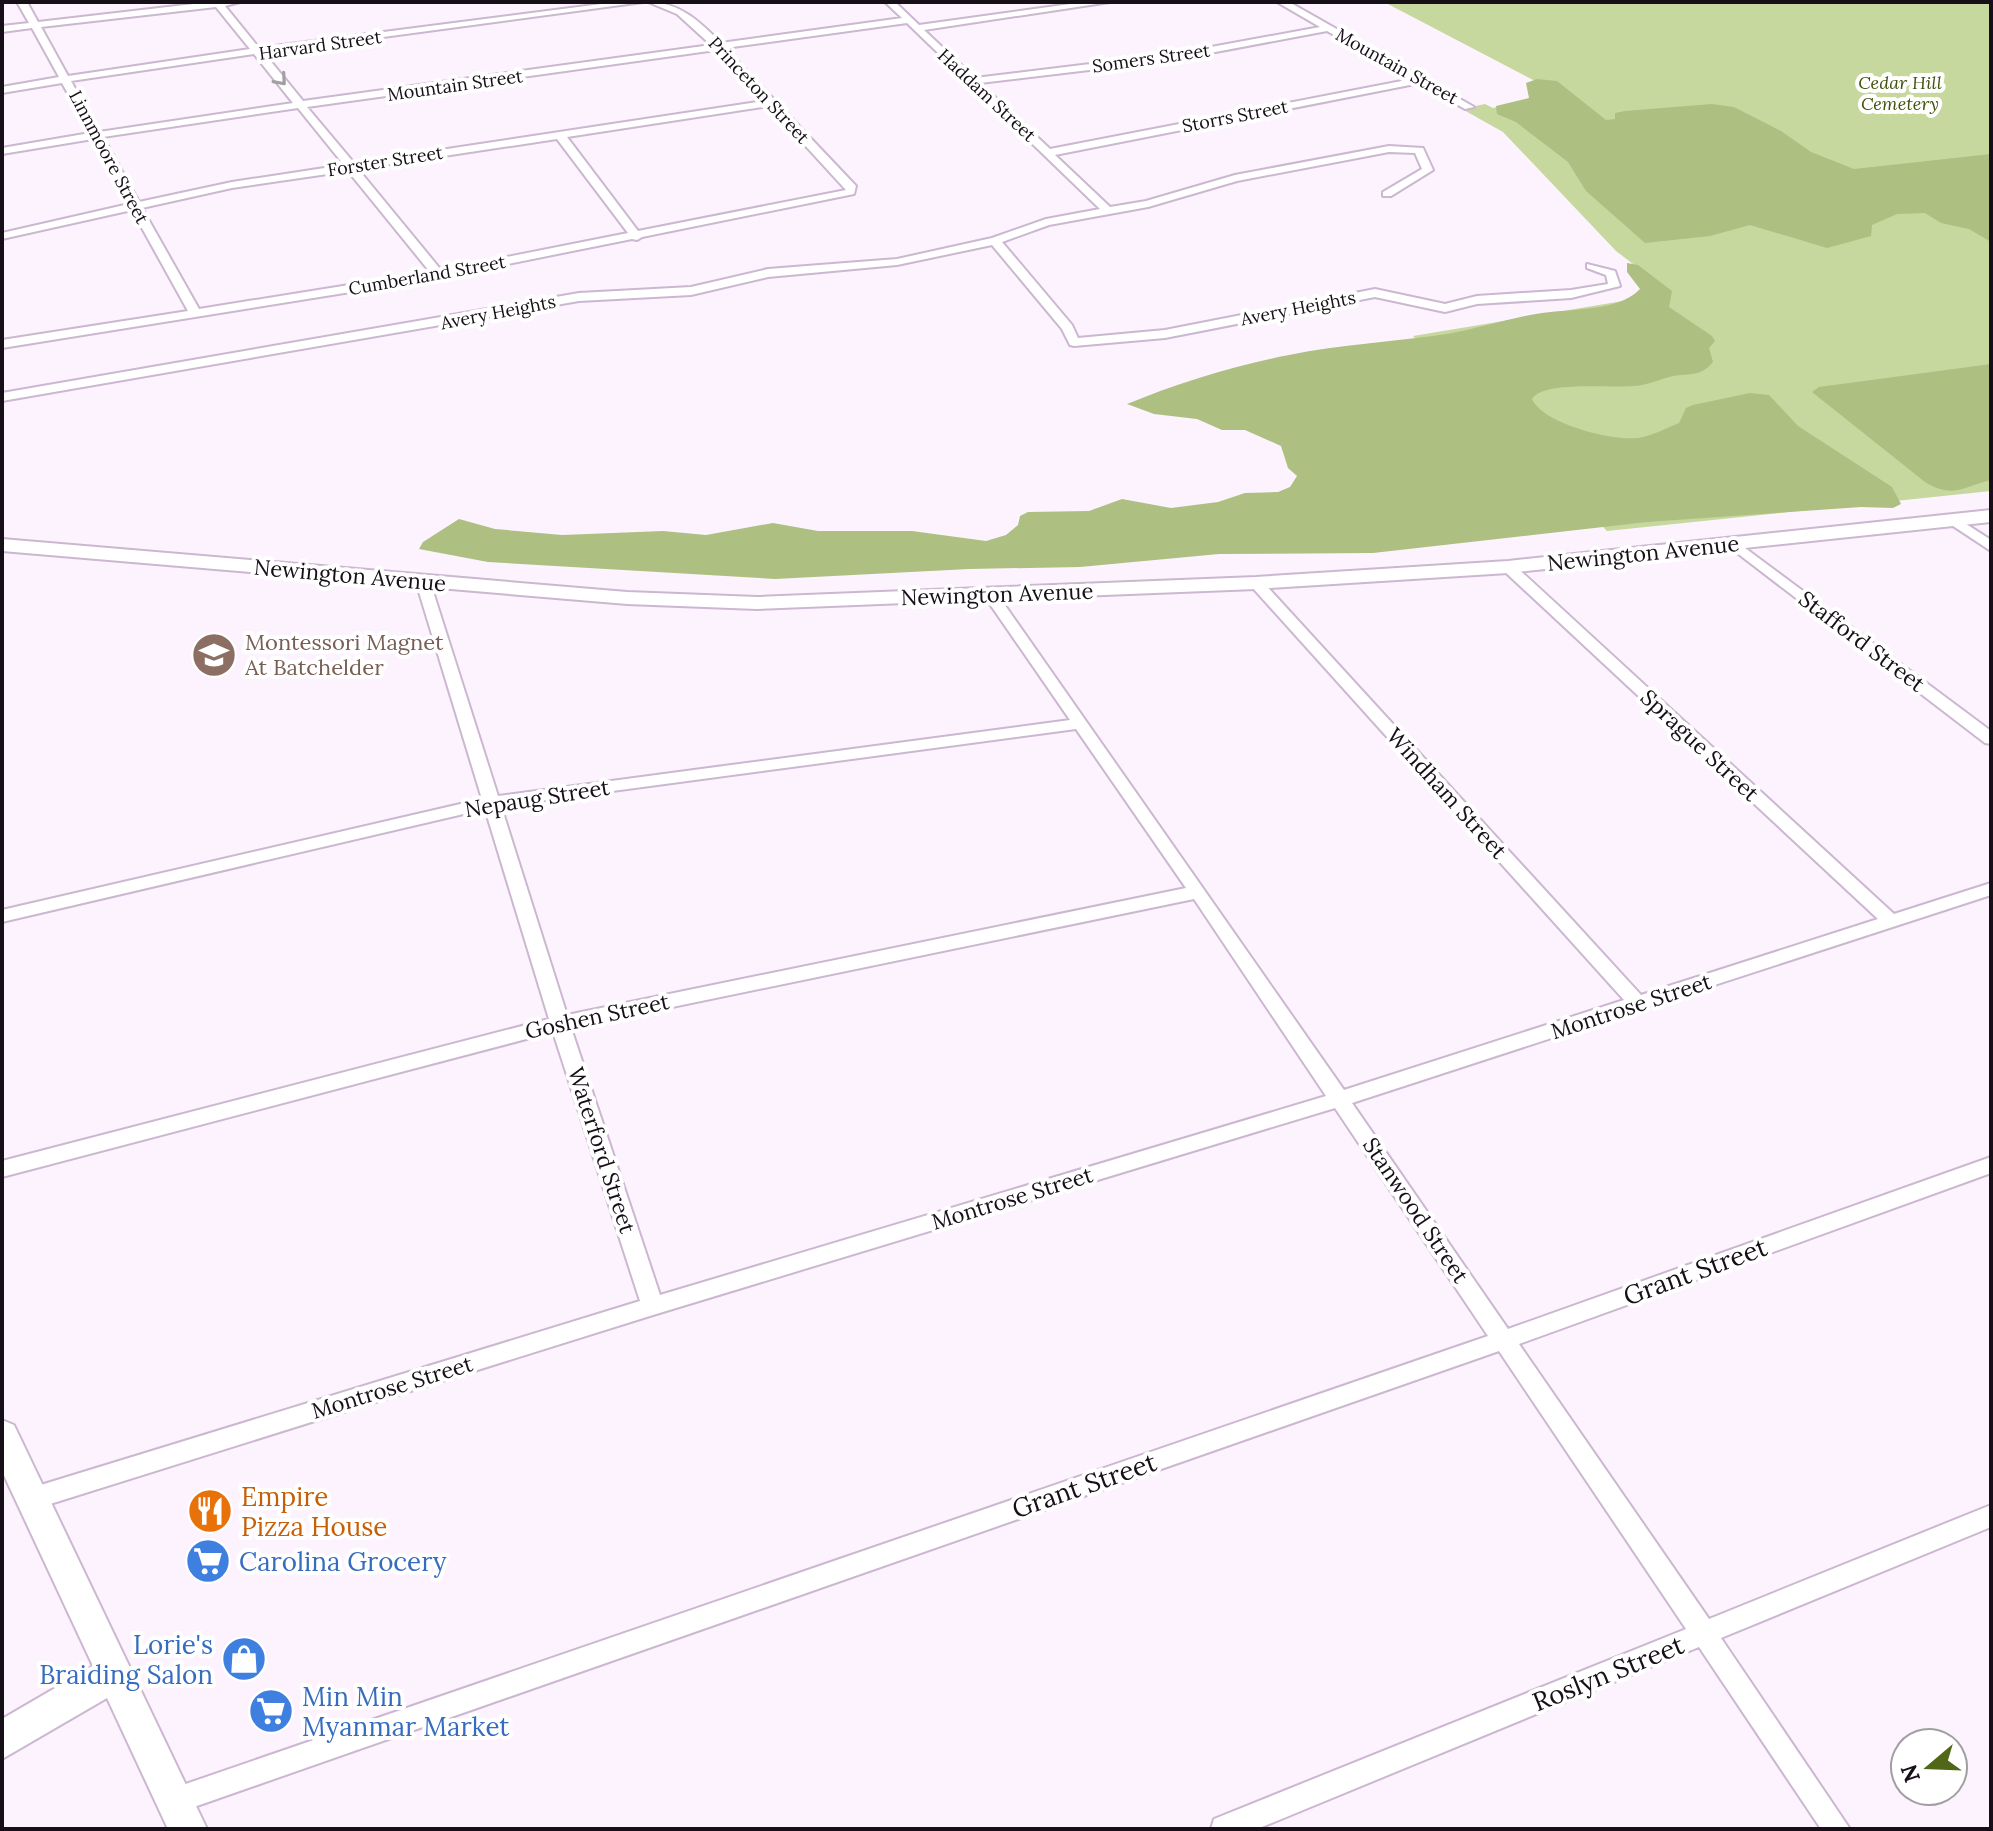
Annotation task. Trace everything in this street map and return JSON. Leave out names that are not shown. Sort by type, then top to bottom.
[{"type":"main road","name":"Newington Avenue","points":[[2,545],[423,582],[704,602],[1256,583],[1508,567],[1991,516]]},
{"type":"main road","points":[[2,1435],[181,1815]]},
{"type":"main road","points":[[2,1740],[114,1674]]},
{"type":"street","name":"Linnmoore Street","points":[[22,2],[195,313]]},
{"type":"street","points":[[2,29],[235,2]]},
{"type":"street","name":"Harvard Street","points":[[2,90],[638,2]]},
{"type":"street","name":"Princeton Street","points":[[653,2],[691,19],[852,188],[850,192]]},
{"type":"street","name":"Haddam Street","points":[[890,2],[1108,211]]},
{"type":"street","name":"Mountain Street","points":[[2,151],[97,134],[719,47],[1105,2]]},
{"type":"street","name":"Mountain Street","points":[[1282,2],[1469,107]]},
{"type":"street","points":[[218,3],[438,274]]},
{"type":"street","name":"Somers Street","points":[[972,81],[1173,57],[1329,28]]},
{"type":"street","name":"Storrs Street","points":[[1048,153],[1422,80]]},
{"type":"street","name":"Forster Street","points":[[2,236],[232,185],[772,103]]},
{"type":"street","points":[[559,134],[637,237]]},
{"type":"street","name":"Avery Heights","points":[[2,397],[579,297],[691,291],[768,273],[885,264],[995,241],[1046,222],[1148,204],[1235,178],[1389,149],[1419,150],[1428,170],[1387,194]]},
{"type":"street","name":"Cumberland Street","points":[[2,344],[438,274],[637,237],[850,192]]},
{"type":"street","name":"Avery Heights","points":[[995,241],[1068,328],[1074,342],[1165,334],[1375,293],[1445,308],[1477,300],[1571,294],[1614,286],[1611,273],[1591,266]]},
{"type":"street","points":[[1952,519],[1991,547]]},
{"type":"street","name":"Stafford Street","points":[[1733,543],[1991,739]]},
{"type":"street","name":"Sprague Street","points":[[1508,567],[1892,922]]},
{"type":"street","name":"Waterford Street","points":[[423,582],[560,1023],[653,1306]]},
{"type":"street","name":"Windham Street","points":[[1256,583],[1638,1004]]},
{"type":"street","name":"Stanwood Street","points":[[990,594],[1340,1099],[1837,1829]]},
{"type":"street","name":"Nepaug Street","points":[[2,916],[493,802],[1079,724]]},
{"type":"street","name":"Montrose Street","points":[[31,1499],[653,1306],[1340,1099],[1991,889]]},
{"type":"street","name":"Goshen Street","points":[[2,1169],[560,1023],[1198,892]]},
{"type":"street","name":"Grant Street","points":[[181,1815],[1991,1165]]},
{"type":"street","name":"Roslyn Street","points":[[1224,1829],[1991,1516]]},
{"type":"green space","name":"Cedar Hill Cemetery","points":[[1384,2],[1991,2],[1991,491],[1607,531],[1413,336],[1671,293],[1616,251],[1503,132],[1462,109],[1485,104],[1493,108],[1558,93]]},
{"type":"green space","points":[[1537,79],[1557,81],[1606,120],[1615,119],[1615,113],[1625,111],[1712,104],[1734,107],[1781,131],[1811,152],[1854,169],[1991,154],[1991,242],[1969,229],[1941,223],[1925,213],[1897,214],[1872,225],[1871,236],[1827,248],[1750,225],[1710,236],[1645,243],[1586,191],[1568,162],[1516,122],[1497,114],[1496,106],[1529,98],[1526,83]]},
{"type":"green space","points":[[1627,263],[1638,265],[1672,291],[1669,307],[1712,336],[1715,341],[1709,348],[1713,362],[1700,372],[1642,385],[1551,389],[1532,399],[1539,408],[1579,429],[1612,437],[1638,438],[1679,423],[1686,408],[1693,405],[1750,393],[1769,395],[1798,426],[1892,487],[1901,504],[1893,508],[1861,507],[1647,522],[1373,553],[1219,554],[1080,567],[775,579],[488,562],[419,549],[423,542],[459,519],[495,529],[562,535],[663,531],[706,535],[773,523],[818,531],[912,531],[986,541],[1006,535],[1018,525],[1020,516],[1028,512],[1089,511],[1122,499],[1171,508],[1218,502],[1245,493],[1278,492],[1290,487],[1297,476],[1288,468],[1281,446],[1245,430],[1222,430],[1197,419],[1154,414],[1127,404],[1206,376],[1269,359],[1328,348],[1447,334],[1536,314],[1605,306],[1630,297],[1640,289],[1627,272]]},
{"type":"green space","points":[[1991,364],[1991,480],[1958,490],[1943,490],[1925,482],[1812,392],[1819,387]]},
{"type":"place","name":"Montessori Magnet At Batchelder","points":[[214,655]]},
{"type":"place","name":"Empire Pizza House","points":[[210,1511]]},
{"type":"place","name":"Carolina Grocery","points":[[208,1561]]},
{"type":"place","name":"Lorie's Braiding Salon","points":[[244,1659]]},
{"type":"place","name":"Min Min Myanmar Market","points":[[271,1711]]}]
